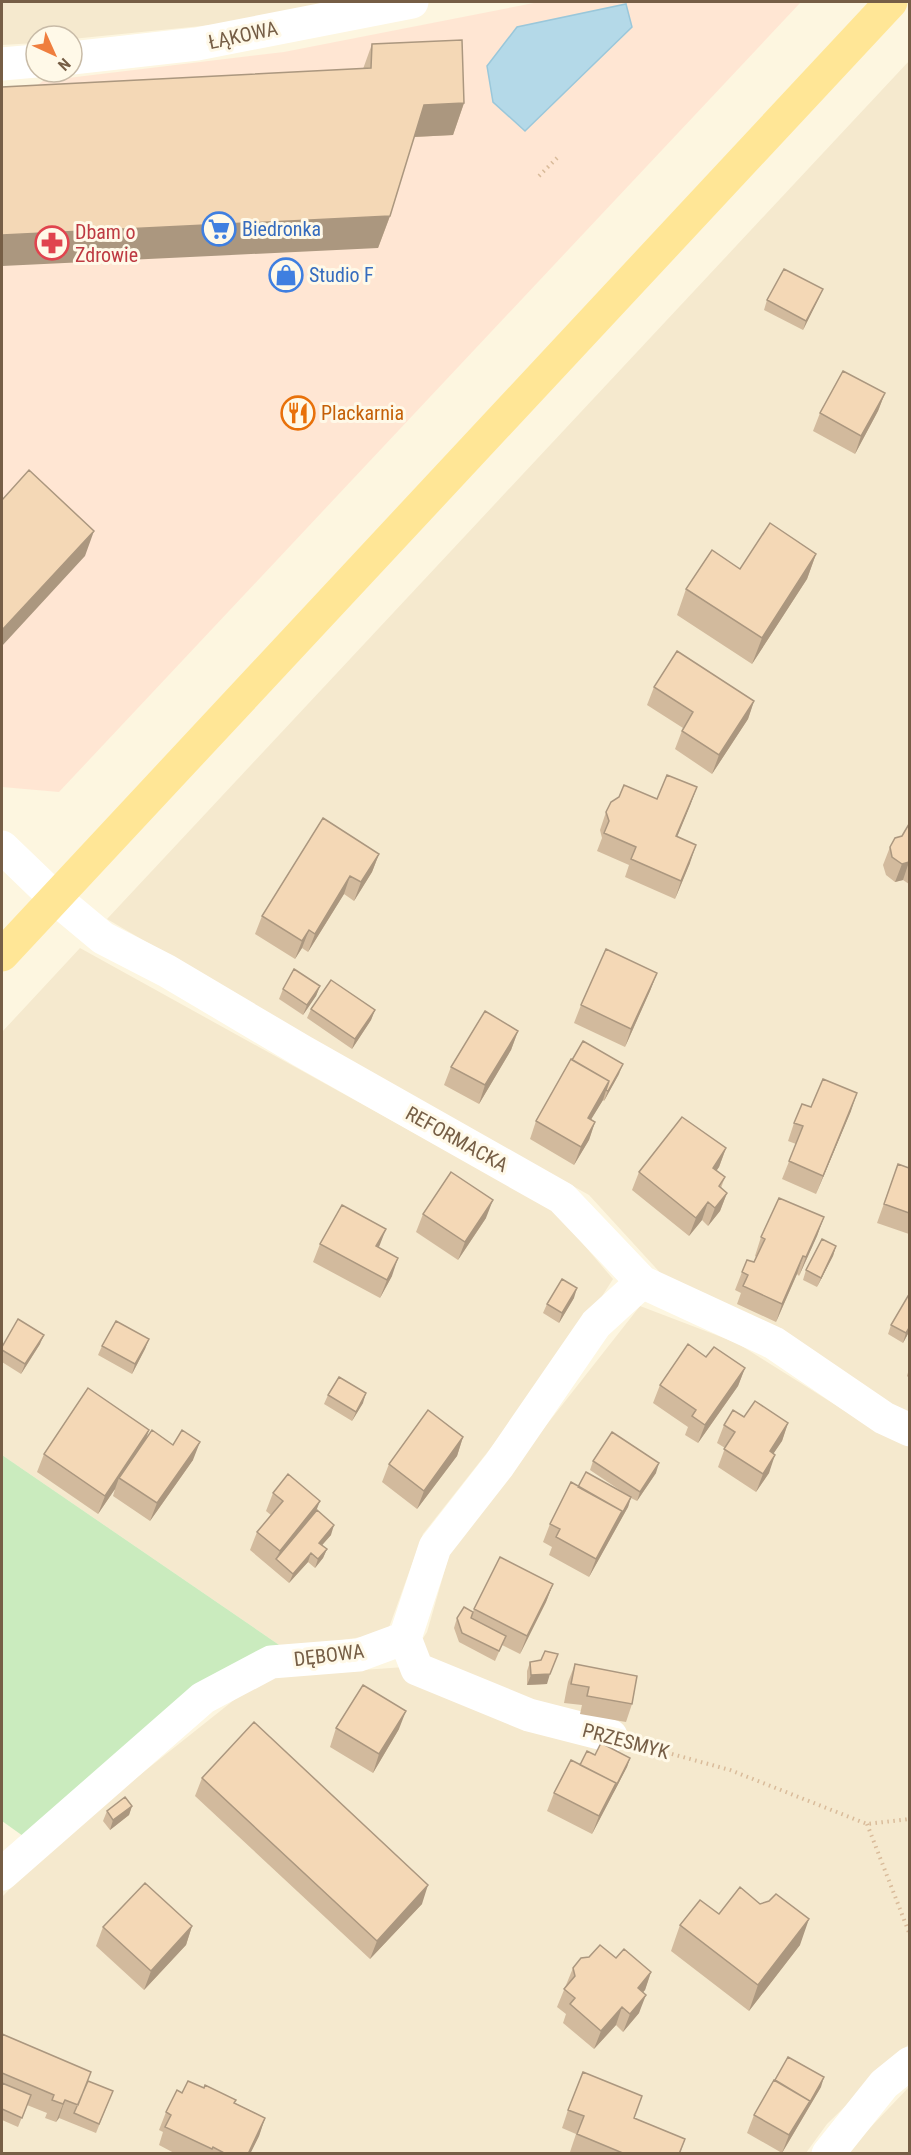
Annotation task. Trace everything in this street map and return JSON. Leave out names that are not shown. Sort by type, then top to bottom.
[{"type":"main road","points":[[2,955],[891,2]]},
{"type":"street","name":"ŁĄKOWA","points":[[84,57],[197,44],[412,2]]},
{"type":"street","points":[[2,64],[24,63]]},
{"type":"street","name":"REFORMACKA","points":[[2,847],[55,898],[103,938],[167,971],[302,1051],[562,1198],[642,1282],[774,1343],[884,1418],[909,1430]]},
{"type":"street","points":[[405,1638],[435,1547],[499,1465],[596,1324],[642,1282]]},
{"type":"street","name":"PRZESMYK","points":[[405,1638],[417,1669],[530,1715],[611,1737]]},
{"type":"street","name":"DĘBOWA","points":[[2,1874],[203,1698],[271,1662],[359,1655],[405,1638]]},
{"type":"street","points":[[828,2154],[884,2084],[909,2063]]},
{"type":"path","points":[[539,176],[560,155]]},
{"type":"path","name":"PRZESMYK","points":[[611,1737],[730,1770],[867,1824],[909,1819]]},
{"type":"path","points":[[867,1824],[909,1935]]},
{"type":"shaded area","points":[[2,2],[357,2],[272,19],[84,38],[84,24],[24,24],[24,44],[2,45]]},
{"type":"shaded area","points":[[539,2],[801,2],[59,792],[2,787],[2,98],[24,95],[39,84],[84,84],[84,76],[284,52]]},
{"type":"shaded area","points":[[909,61],[909,1418],[665,1278],[589,1195],[331,1050],[107,919]]},
{"type":"shaded area","points":[[80,948],[555,1211],[613,1279],[567,1351],[423,1534],[387,1633],[285,1649],[2,1455],[2,1032]]},
{"type":"shaded area","points":[[640,1306],[737,1343],[853,1416],[909,1442],[909,2044],[827,2124],[806,2153],[2,2154],[2,1897],[53,1844],[263,1677],[405,1667],[427,1632],[452,1545]]},
{"type":"shaded area","points":[[909,2087],[909,2153],[846,2153]]},
{"type":"green space","points":[[2,1455],[285,1649],[23,1836],[2,1821]]},
{"type":"water","points":[[626,4],[632,27],[525,131],[493,102],[487,66],[517,27]]},
{"type":"building","points":[[462,40],[464,103],[424,105],[390,216],[2,235],[2,87],[371,68],[372,44]]},
{"type":"building","points":[[784,269],[823,289],[806,321],[767,300]]},
{"type":"building","points":[[843,371],[885,393],[861,436],[820,413]]},
{"type":"building","points":[[29,470],[94,531],[2,630],[2,500]]},
{"type":"building","points":[[770,523],[816,554],[762,638],[686,589],[712,550],[740,569]]},
{"type":"building","points":[[677,651],[754,701],[719,755],[682,731],[693,712],[654,687]]},
{"type":"building","points":[[667,775],[697,787],[676,836],[696,845],[681,881],[631,859],[636,847],[604,833],[609,821],[606,812],[611,802],[619,797],[624,785],[657,799]]},
{"type":"building","points":[[323,818],[379,854],[361,882],[350,876],[315,934],[309,930],[302,941],[262,916]]},
{"type":"building","points":[[909,824],[909,862],[902,864],[892,857],[890,847],[895,838],[902,836]]},
{"type":"building","points":[[606,949],[657,973],[631,1029],[581,1005]]},
{"type":"building","points":[[294,969],[320,986],[307,1005],[283,989]]},
{"type":"building","points":[[331,980],[375,1010],[355,1039],[311,1009]]},
{"type":"building","points":[[485,1011],[518,1031],[485,1085],[451,1067]]},
{"type":"building","points":[[583,1041],[623,1064],[608,1091],[606,1090],[609,1081],[572,1060]]},
{"type":"building","points":[[571,1059],[609,1081],[588,1118],[595,1122],[581,1147],[536,1121]]},
{"type":"building","points":[[823,1079],[857,1093],[823,1176],[789,1161],[803,1126],[794,1123],[802,1104],[811,1107]]},
{"type":"building","points":[[682,1117],[726,1148],[713,1168],[725,1177],[719,1186],[727,1193],[715,1208],[708,1202],[696,1218],[639,1172]]},
{"type":"building","points":[[898,1164],[909,1168],[909,1213],[884,1204]]},
{"type":"building","points":[[451,1172],[493,1200],[465,1242],[423,1214]]},
{"type":"building","points":[[779,1198],[824,1217],[806,1257],[803,1256],[782,1304],[743,1286],[748,1275],[742,1272],[747,1260],[754,1262],[765,1239],[761,1237]]},
{"type":"building","points":[[342,1205],[386,1229],[376,1246],[398,1258],[387,1280],[320,1244]]},
{"type":"building","points":[[822,1239],[836,1246],[821,1278],[806,1270]]},
{"type":"building","points":[[562,1279],[577,1288],[562,1313],[547,1304]]},
{"type":"building","points":[[908,1296],[909,1328],[906,1333],[891,1325]]},
{"type":"building","points":[[18,1319],[44,1335],[25,1364],[2,1350]]},
{"type":"building","points":[[116,1321],[149,1339],[135,1364],[102,1346]]},
{"type":"building","points":[[688,1344],[706,1357],[714,1347],[745,1368],[705,1425],[692,1416],[696,1410],[660,1385]]},
{"type":"building","points":[[339,1377],[366,1393],[356,1412],[328,1395]]},
{"type":"building","points":[[88,1388],[149,1430],[105,1496],[44,1454]]},
{"type":"building","points":[[755,1401],[788,1423],[770,1451],[775,1455],[763,1474],[724,1449],[735,1432],[724,1425],[733,1410],[744,1417]]},
{"type":"building","points":[[428,1410],[463,1437],[424,1491],[389,1464]]},
{"type":"building","points":[[152,1430],[173,1445],[182,1430],[200,1442],[157,1503],[119,1478]]},
{"type":"building","points":[[612,1432],[659,1463],[640,1492],[593,1461]]},
{"type":"building","points":[[586,1472],[631,1497],[619,1519],[622,1511],[578,1487]]},
{"type":"building","points":[[288,1474],[320,1501],[280,1551],[257,1532],[283,1501],[273,1493]]},
{"type":"building","points":[[571,1482],[622,1511],[596,1559],[556,1537],[560,1529],[550,1524]]},
{"type":"building","points":[[317,1510],[334,1525],[319,1543],[327,1549],[318,1559],[311,1553],[293,1574],[276,1559]]},
{"type":"building","points":[[500,1557],[553,1584],[527,1636],[474,1609]]},
{"type":"building","points":[[464,1607],[473,1612],[471,1618],[506,1636],[499,1651],[462,1633],[457,1618]]},
{"type":"building","points":[[545,1651],[558,1654],[550,1674],[531,1675],[530,1662],[541,1660]]},
{"type":"building","points":[[575,1664],[637,1676],[632,1704],[587,1696],[589,1687],[571,1684]]},
{"type":"building","points":[[363,1685],[406,1711],[379,1754],[336,1728]]},
{"type":"building","points":[[254,1722],[428,1885],[377,1941],[202,1778]]},
{"type":"building","points":[[601,1743],[630,1758],[613,1792],[616,1783],[580,1765],[587,1751],[595,1755]]},
{"type":"building","points":[[571,1760],[616,1783],[599,1816],[554,1793]]},
{"type":"building","points":[[125,1797],[132,1806],[113,1820],[107,1811]]},
{"type":"building","points":[[145,1883],[192,1926],[151,1971],[103,1927]]},
{"type":"building","points":[[740,1887],[760,1904],[769,1901],[776,1894],[809,1919],[758,1985],[680,1925],[700,1900],[719,1914]]},
{"type":"building","points":[[600,1945],[616,1958],[624,1949],[651,1972],[638,1988],[646,1995],[630,2014],[622,2007],[601,2031],[570,2004],[575,1998],[564,1989],[575,1976],[573,1968],[581,1958],[589,1957]]},
{"type":"building","points":[[2,2034],[91,2072],[78,2105],[65,2100],[63,2104],[52,2100],[54,2095],[2,2073]]},
{"type":"building","points":[[788,2057],[824,2077],[806,2109],[810,2101],[775,2080]]},
{"type":"building","points":[[583,2072],[642,2096],[634,2118],[685,2139],[679,2154],[625,2154],[577,2134],[584,2116],[568,2110]]},
{"type":"building","points":[[774,2080],[810,2101],[789,2135],[754,2115]]},
{"type":"building","points":[[88,2081],[113,2091],[99,2124],[74,2113]]},
{"type":"building","points":[[188,2081],[204,2088],[205,2085],[265,2118],[248,2154],[226,2154],[165,2127],[171,2115],[166,2112],[177,2090],[182,2093]]},
{"type":"building","points":[[2,2083],[31,2095],[22,2118],[2,2109]]},
{"type":"place","name":"Biedronka","points":[[219,229]]},
{"type":"place","name":"Dbam o Zdrowie","points":[[52,243]]},
{"type":"place","name":"Studio F","points":[[286,275]]},
{"type":"place","name":"Plackarnia","points":[[298,413]]}]
